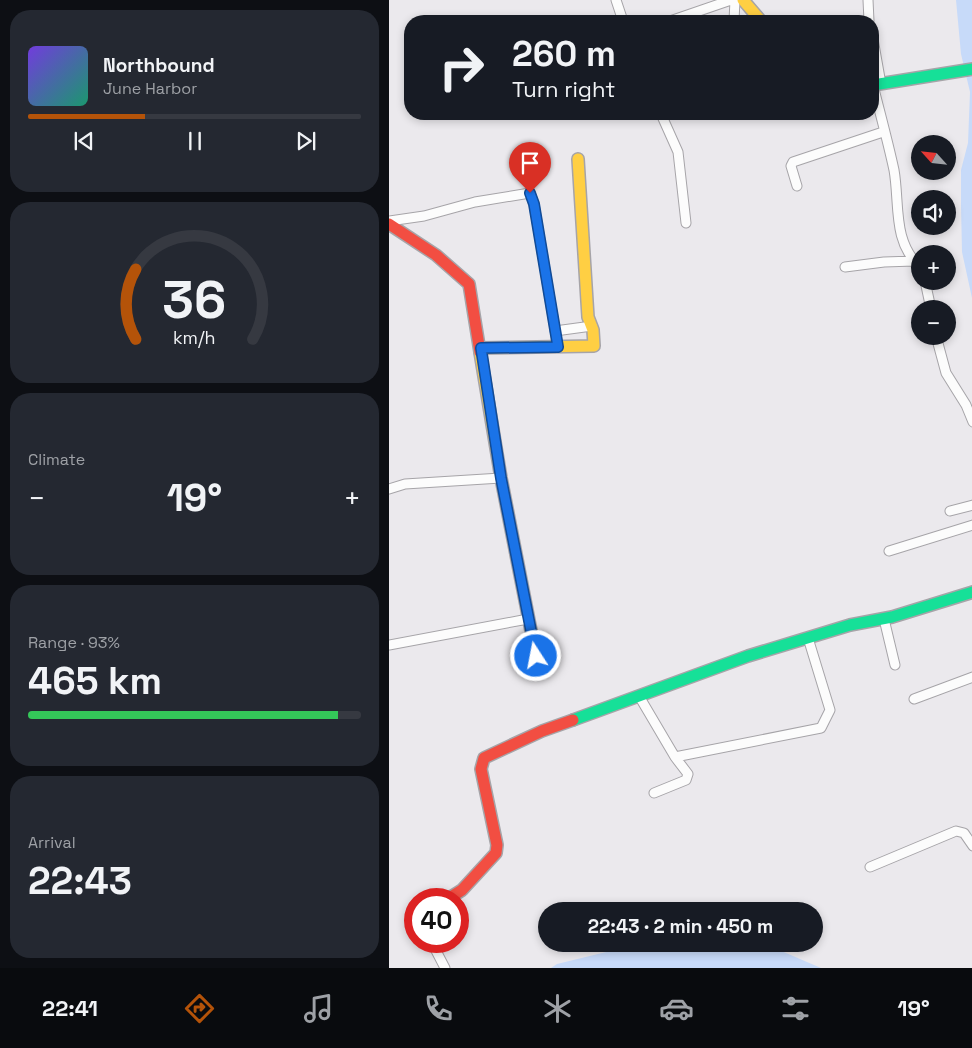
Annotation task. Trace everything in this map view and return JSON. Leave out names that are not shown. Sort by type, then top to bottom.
[{"type":"street","points":[[616,0],[621,15]]},
{"type":"street","points":[[687,15],[731,0]]},
{"type":"street","points":[[734,15],[735,0]]},
{"type":"street","points":[[743,0],[756,15]]},
{"type":"street","points":[[868,0],[869,15]]},
{"type":"street","points":[[879,84],[932,77],[972,69]]},
{"type":"street","points":[[879,105],[883,132],[895,180],[899,230],[911,253]]},
{"type":"street","points":[[664,120],[678,152],[686,223]]},
{"type":"street","points":[[797,186],[791,166],[793,162],[883,132]]},
{"type":"street","points":[[481,348],[594,346],[592,328],[588,318],[578,159]]},
{"type":"street","points":[[389,223],[424,216],[475,202],[530,193],[534,204],[558,347]]},
{"type":"street","points":[[389,223],[437,255],[466,279],[472,295],[501,478],[536,656]]},
{"type":"street","points":[[845,267],[884,262],[911,264]]},
{"type":"street","points":[[555,331],[592,328]]},
{"type":"street","points":[[938,345],[946,372],[966,405],[972,422]]},
{"type":"street","points":[[389,489],[405,484],[501,478]]},
{"type":"street","points":[[950,510],[972,505]]},
{"type":"street","points":[[889,551],[972,525]]},
{"type":"street","points":[[463,888],[496,853],[481,769],[484,758],[542,731],[739,659],[850,625],[884,619],[972,592]]},
{"type":"street","points":[[389,645],[528,619]]},
{"type":"street","points":[[884,619],[895,665]]},
{"type":"street","points":[[675,758],[821,728],[830,710],[808,638]]},
{"type":"street","points":[[914,699],[972,677]]},
{"type":"street","points":[[639,696],[675,758],[688,774],[686,780],[654,793]]},
{"type":"street","points":[[870,867],[956,831],[964,833],[972,846]]},
{"type":"street","points":[[437,953],[445,968]]},
{"type":"water","points":[[956,0],[972,0],[972,298],[962,252],[961,205],[961,170],[968,143],[970,92],[961,54]]},
{"type":"water","points":[[606,952],[784,952],[821,968],[551,968],[557,964]]},
{"type":"traffic: fast","points":[[879,84],[973,69]]},
{"type":"traffic: fast","points":[[573,720],[748,656],[850,625],[892,617],[973,592]]},
{"type":"traffic: slow","points":[[743,0],[756,15]]},
{"type":"traffic: slow","points":[[480,348],[594,346],[593,330],[588,317],[578,159]]},
{"type":"traffic: slow","points":[[480,352],[501,478],[536,656]]},
{"type":"traffic: jam","points":[[389,224],[436,255],[469,284],[480,352]]},
{"type":"traffic: jam","points":[[464,888],[496,853],[497,845],[481,769],[484,758],[542,731],[573,720]]},
{"type":"route","points":[[530,193],[534,204],[558,347],[481,348],[501,478],[536,656]]}]
